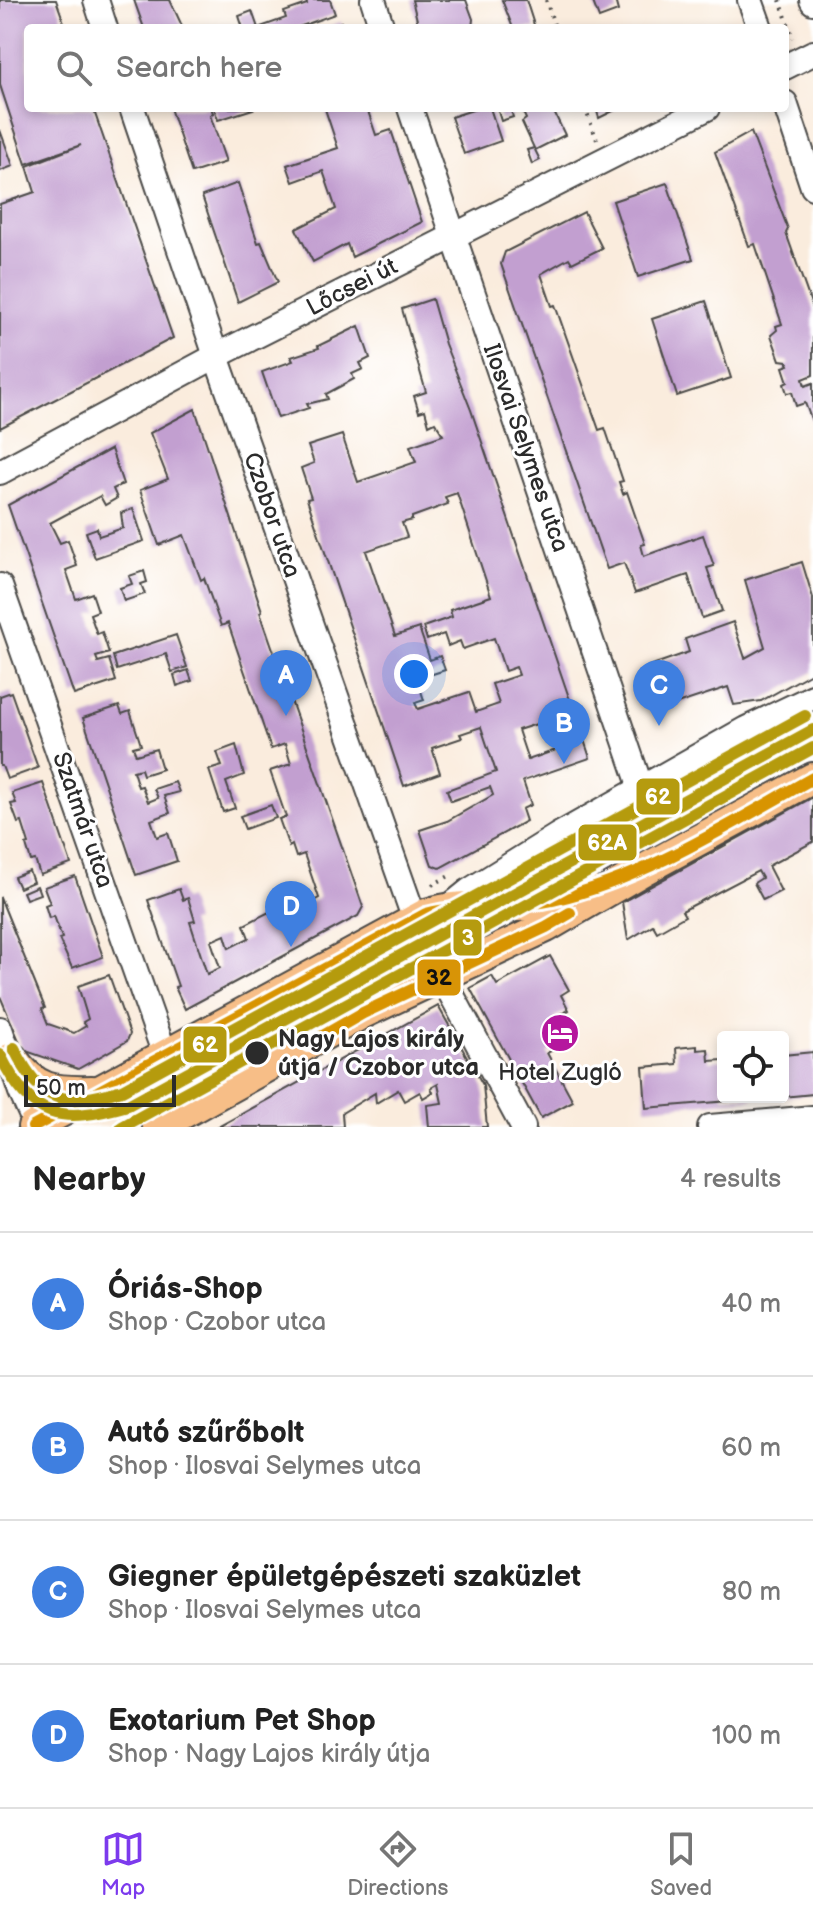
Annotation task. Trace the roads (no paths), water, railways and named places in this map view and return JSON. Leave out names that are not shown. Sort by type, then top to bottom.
[{"type":"main road","points":[[158,1127],[363,1013],[546,927],[645,869],[813,778]]},
{"type":"main road","points":[[38,1127],[98,1091],[415,920],[448,908],[532,905],[557,900],[645,869]]},
{"type":"main road","points":[[363,1013],[410,976],[422,959],[415,920]]},
{"type":"main road","points":[[38,1127],[134,1081],[158,1059]]},
{"type":"main road","points":[[6,1063],[44,1088],[98,1091]]},
{"type":"street","points":[[96,0],[104,24]]},
{"type":"street","points":[[373,0],[381,24]]},
{"type":"street","points":[[750,0],[759,24]]},
{"type":"street","name":"Czobor utca","points":[[133,112],[415,920]]},
{"type":"street","name":"Ilosvai Selymes utca","points":[[411,112],[641,788]]},
{"type":"street","name":"Lőcsei út","points":[[0,472],[216,356],[699,112]]},
{"type":"street","points":[[788,112],[813,187]]},
{"type":"street","name":"Szatmár utca","points":[[0,586],[158,1059]]},
{"type":"street","points":[[448,908],[507,867],[641,788],[746,729],[813,697]]},
{"type":"street","points":[[442,977],[523,1127]]},
{"type":"street","points":[[0,1029],[6,1063],[38,1127]]},
{"type":"street","points":[[710,1127],[813,1118]]},
{"type":"place","name":"Óriás-Shop","points":[[286,716]]},
{"type":"place","name":"Giegner épületgépészeti szaküzlet","points":[[659,726]]},
{"type":"place","name":"Autó szűrőbolt","points":[[564,764]]},
{"type":"place","name":"Exotarium Pet Shop","points":[[291,947]]},
{"type":"place","name":"Hotel Zugló","points":[[560,1033]]},
{"type":"place","name":"Nagy Lajos király útja / Czobor utca","points":[[257,1053]]}]
